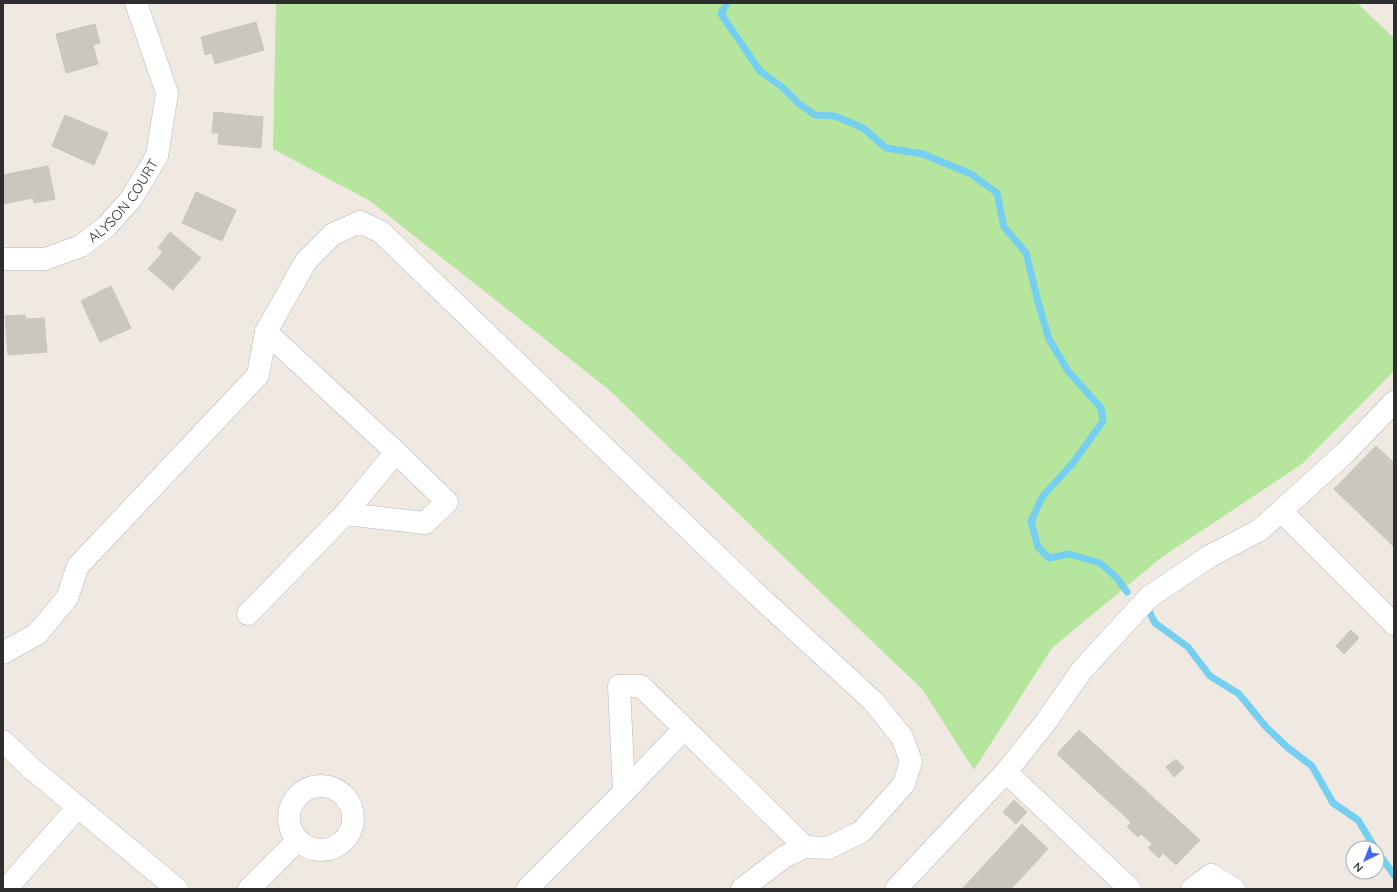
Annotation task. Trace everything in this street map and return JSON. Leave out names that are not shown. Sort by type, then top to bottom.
[{"type":"street","name":"ALYSON COURT","points":[[3,259],[45,259],[81,246],[107,226],[131,199],[158,156],[167,93],[136,3]]},
{"type":"street","points":[[3,653],[37,634],[67,598],[78,566],[258,375],[266,332],[306,261],[333,234],[360,222],[381,232],[751,589],[873,701],[902,737],[911,760],[904,784],[861,832],[828,848],[805,847],[784,856],[742,889]]},
{"type":"street","points":[[266,332],[396,452],[447,502],[425,523],[345,514]]},
{"type":"street","points":[[896,889],[1006,772],[1045,723],[1082,670],[1148,596],[1210,556],[1260,530],[1392,408]]},
{"type":"street","points":[[248,614],[345,514],[396,452]]},
{"type":"street","points":[[1281,511],[1394,624]]},
{"type":"street","points":[[624,792],[619,686],[641,686],[805,847]]},
{"type":"street","points":[[528,888],[624,792],[684,729]]},
{"type":"street","points":[[3,741],[31,768],[177,889]]},
{"type":"street","points":[[1006,772],[1130,889]]},
{"type":"street","points":[[6,889],[78,807]]},
{"type":"street","points":[[249,889],[298,840]]},
{"type":"street","points":[[1192,889],[1211,875],[1234,889]]},
{"type":"green space","points":[[276,3],[1357,3],[1394,38],[1394,371],[1302,464],[1162,557],[1052,648],[974,770],[922,689],[608,389],[370,201],[273,149]]},
{"type":"building","points":[[256,22],[264,50],[215,64],[212,53],[205,55],[201,37]]},
{"type":"building","points":[[95,24],[100,43],[93,45],[98,64],[66,73],[56,34]]},
{"type":"building","points":[[214,112],[263,117],[261,148],[218,144],[219,133],[212,133]]},
{"type":"building","points":[[65,115],[108,133],[94,165],[52,146]]},
{"type":"building","points":[[48,166],[55,199],[34,203],[33,198],[3,204],[3,175]]},
{"type":"building","points":[[196,192],[236,210],[222,241],[182,223]]},
{"type":"building","points":[[170,232],[201,258],[173,290],[148,269],[163,252],[158,248]]},
{"type":"building","points":[[111,286],[131,328],[100,342],[81,301]]},
{"type":"building","points":[[25,315],[26,319],[44,318],[47,352],[8,355],[5,316]]},
{"type":"building","points":[[1376,446],[1394,463],[1394,547],[1334,489]]},
{"type":"building","points":[[1351,630],[1359,638],[1344,654],[1336,646]]},
{"type":"building","points":[[1079,730],[1200,840],[1176,865],[1163,853],[1159,858],[1148,848],[1152,844],[1141,834],[1138,837],[1127,827],[1131,822],[1057,754]]},
{"type":"building","points":[[1176,759],[1184,768],[1174,777],[1166,767]]},
{"type":"building","points":[[1014,800],[1027,812],[1016,824],[1003,812]]},
{"type":"building","points":[[1022,824],[1048,849],[1011,889],[962,889]]},
{"type":"waterway","points":[[727,3],[721,14],[760,71],[782,87],[798,103],[815,115],[835,116],[863,128],[886,148],[923,154],[971,174],[997,193],[1004,227],[1026,253],[1049,339],[1068,371],[1101,408],[1103,421],[1073,463],[1042,497],[1031,522],[1038,547],[1049,558],[1069,554],[1100,563],[1117,578],[1127,592]]},
{"type":"waterway","points":[[1149,611],[1155,623],[1188,647],[1210,676],[1239,694],[1266,727],[1287,747],[1312,766],[1333,803],[1358,820],[1370,840]]},
{"type":"waterway","points":[[1385,862],[1394,875]]}]
